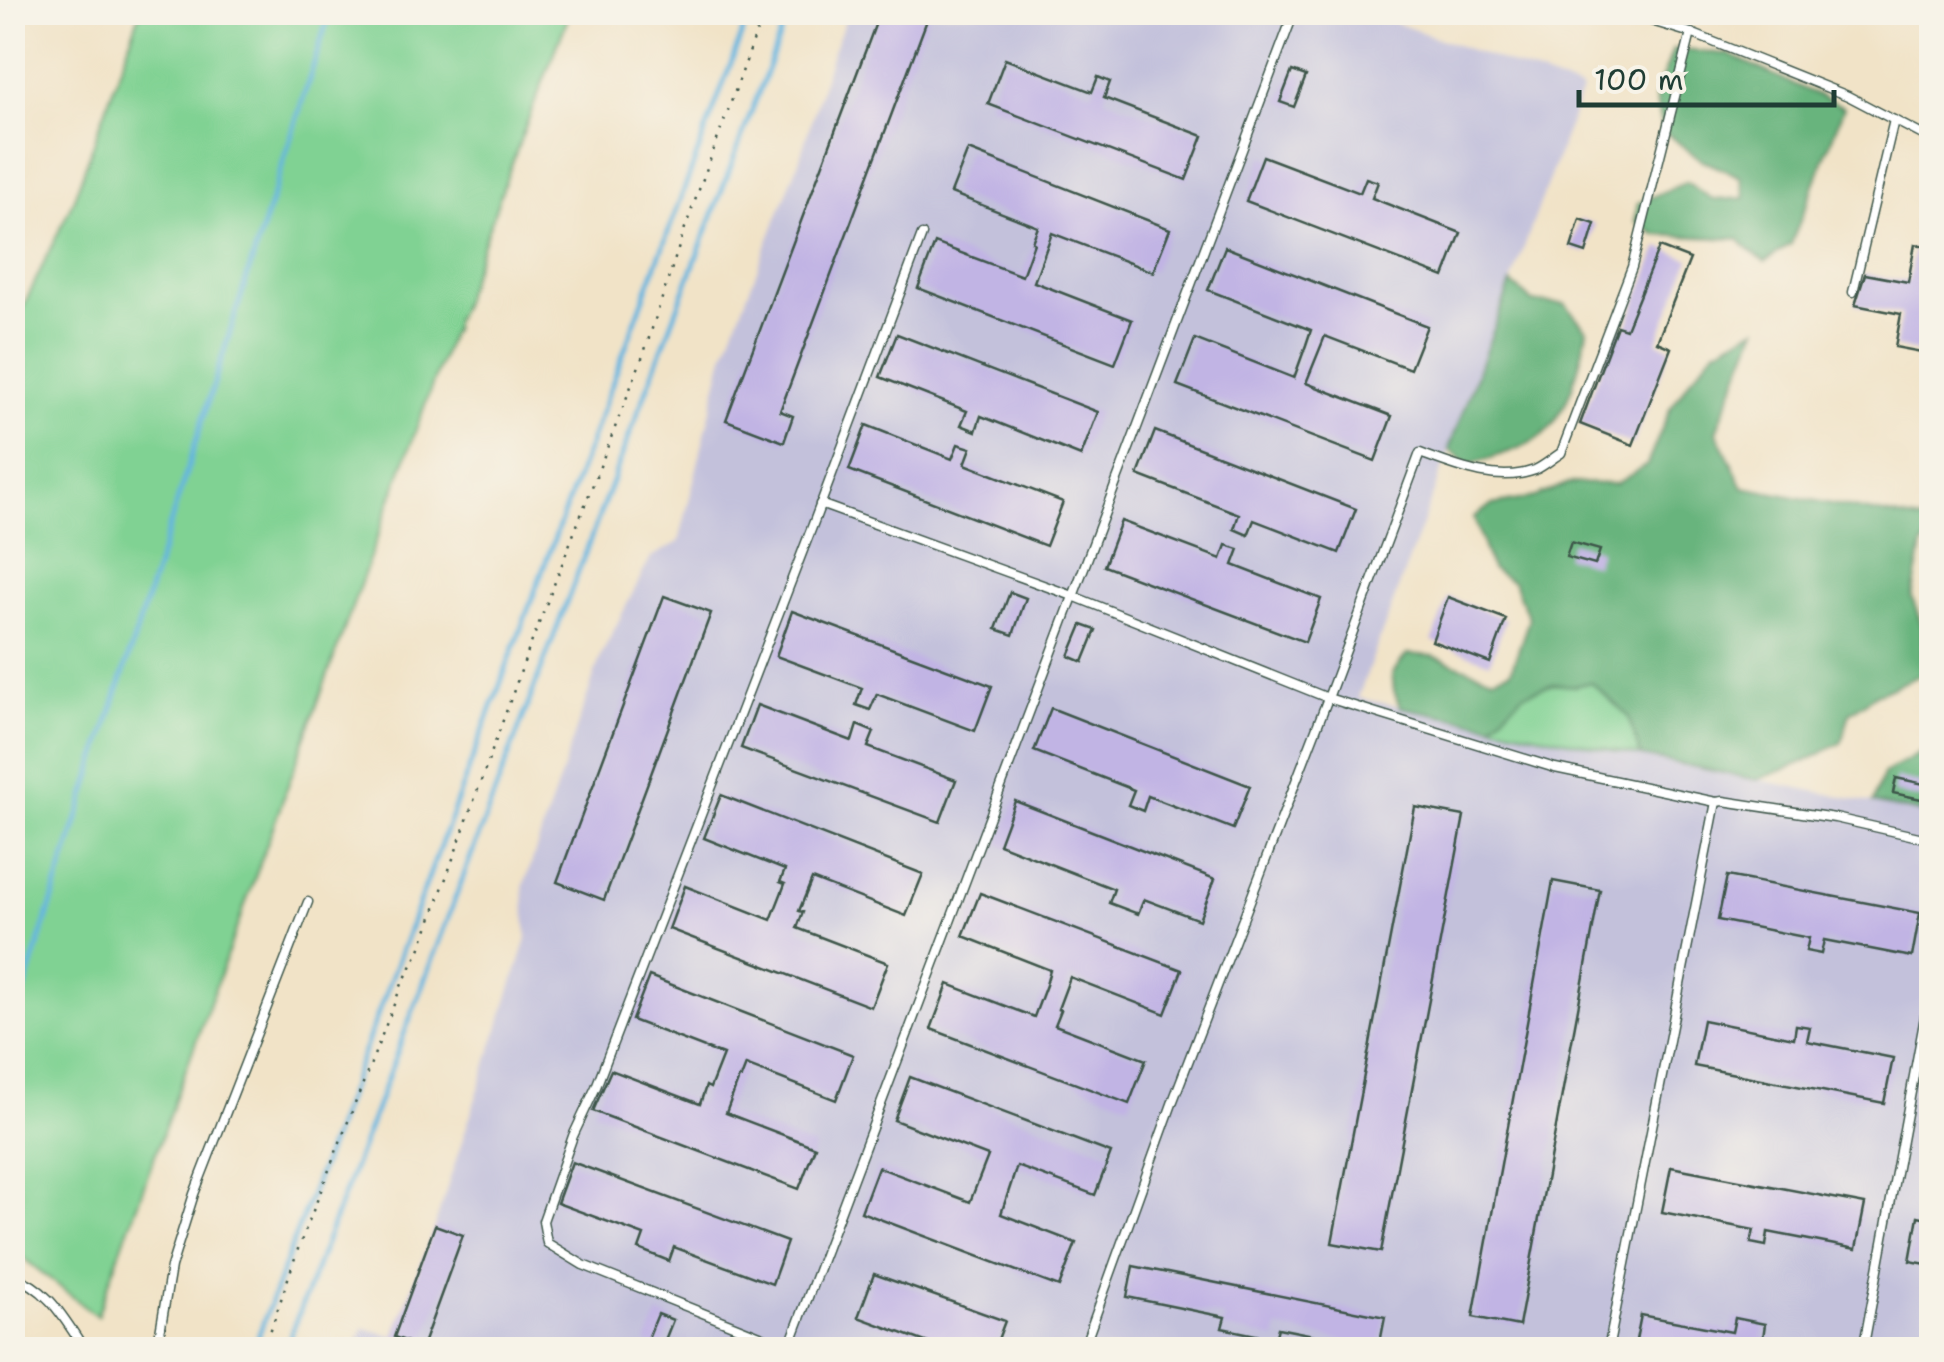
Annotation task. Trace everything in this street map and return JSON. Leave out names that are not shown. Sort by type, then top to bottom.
[{"type":"lane","points":[[1622,12],[1691,33],[1848,96],[1932,140]]},
{"type":"lane","points":[[922,234],[596,1087],[572,1136],[544,1221],[547,1243],[583,1265],[790,1349],[1290,23]]},
{"type":"lane","points":[[1083,1350],[1173,1100],[1420,452],[1478,472],[1509,476],[1536,469],[1561,453],[1632,267],[1691,33]]},
{"type":"lane","points":[[1853,292],[1894,120]]},
{"type":"lane","points":[[820,504],[1073,596],[1328,698],[1556,768],[1716,802],[1835,818],[1932,840]]},
{"type":"lane","points":[[1608,1350],[1716,802]]},
{"type":"lane","points":[[157,1350],[171,1268],[194,1194],[308,902]]},
{"type":"lane","points":[[1863,1350],[1932,978]]},
{"type":"lane","points":[[12,1276],[36,1286],[50,1300],[85,1350]]},
{"type":"path","points":[[264,1350],[298,1249],[402,984],[420,950],[527,654],[644,354],[685,228],[764,12]]},
{"type":"shaded area","points":[[848,13],[1368,13],[1582,90],[1358,698],[1931,815],[1931,1349],[355,1350],[363,1328],[394,1336],[435,1225],[527,939],[523,888],[601,655],[651,557],[679,542],[724,355],[799,161]]},
{"type":"green space","points":[[140,13],[570,13],[521,138],[97,1316],[13,1250],[12,331],[73,201]]},
{"type":"green space","points":[[1673,49],[1728,54],[1844,107],[1791,244],[1765,262],[1739,239],[1656,235],[1635,221],[1638,203],[1686,182],[1714,200],[1745,198],[1741,177],[1701,160],[1662,130],[1655,97]]},
{"type":"green space","points":[[1511,283],[1533,302],[1565,304],[1587,330],[1581,357],[1566,402],[1541,436],[1524,446],[1468,465],[1449,449]]},
{"type":"green space","points":[[1757,328],[1716,431],[1743,487],[1931,523],[1912,598],[1923,628],[1923,674],[1876,694],[1850,713],[1841,743],[1757,780],[1641,756],[1628,716],[1591,682],[1575,686],[1553,684],[1523,694],[1492,725],[1400,707],[1392,674],[1407,654],[1433,656],[1493,678],[1511,671],[1529,619],[1514,582],[1491,569],[1474,517],[1492,505],[1535,497],[1569,483],[1616,484],[1647,465],[1670,409],[1691,379],[1715,350]]},
{"type":"green space","points":[[1591,682],[1628,716],[1641,756],[1492,725],[1523,694],[1553,684],[1575,686]]},
{"type":"green space","points":[[1931,747],[1931,815],[1873,803],[1883,774]]},
{"type":"building","points":[[880,12],[930,12],[780,411],[793,416],[784,442],[726,420]]},
{"type":"building","points":[[1005,59],[1092,92],[1098,77],[1110,82],[1104,98],[1203,136],[1186,180],[988,104]]},
{"type":"building","points":[[1292,71],[1306,76],[1294,107],[1280,102]]},
{"type":"building","points":[[968,150],[1170,229],[1153,272],[1052,233],[1034,282],[1132,320],[1115,364],[918,288],[935,243],[1022,276],[1034,243],[1038,227],[951,193]]},
{"type":"building","points":[[1263,156],[1360,193],[1366,178],[1378,182],[1372,198],[1461,233],[1444,277],[1246,201]]},
{"type":"building","points":[[1580,219],[1595,224],[1586,253],[1571,248]]},
{"type":"building","points":[[1915,244],[1932,247],[1932,354],[1895,347],[1901,314],[1855,305],[1865,274],[1908,282]]},
{"type":"building","points":[[1225,247],[1427,326],[1410,369],[1325,336],[1306,383],[1392,416],[1375,461],[1177,385],[1195,339],[1294,378],[1306,345],[1311,330],[1208,290]]},
{"type":"building","points":[[1659,247],[1690,259],[1657,342],[1671,348],[1633,445],[1580,424],[1617,326],[1626,329]]},
{"type":"building","points":[[897,334],[1098,412],[1081,456],[981,416],[976,431],[961,425],[967,411],[880,377]]},
{"type":"building","points":[[866,425],[952,459],[958,444],[971,448],[965,464],[1063,502],[1046,546],[849,470]]},
{"type":"building","points":[[1155,431],[1356,509],[1339,553],[1254,520],[1248,535],[1234,529],[1239,514],[1138,475]]},
{"type":"building","points":[[1121,521],[1221,559],[1226,545],[1239,549],[1233,565],[1321,599],[1305,642],[1104,566]]},
{"type":"building","points":[[1571,542],[1600,550],[1595,565],[1566,557]]},
{"type":"building","points":[[1010,592],[1026,598],[1013,635],[996,629]]},
{"type":"building","points":[[664,596],[711,613],[604,900],[557,882]]},
{"type":"building","points":[[1448,597],[1506,619],[1490,663],[1432,641]]},
{"type":"building","points":[[792,611],[992,686],[975,731],[877,694],[870,710],[856,705],[862,688],[776,656]]},
{"type":"building","points":[[1082,625],[1096,630],[1083,662],[1069,656]]},
{"type":"building","points":[[757,705],[852,741],[857,725],[874,732],[868,747],[956,780],[940,822],[741,748]]},
{"type":"building","points":[[1051,708],[1250,786],[1233,829],[1148,796],[1143,811],[1128,805],[1134,790],[1034,751]]},
{"type":"building","points":[[1896,778],[1929,785],[1926,800],[1893,793]]},
{"type":"building","points":[[721,795],[923,874],[906,916],[812,879],[799,911],[803,912],[797,928],[888,963],[871,1007],[669,929],[685,886],[771,920],[785,884],[780,882],[785,870],[704,838]]},
{"type":"building","points":[[1015,801],[1215,879],[1199,920],[1144,899],[1138,914],[1109,903],[1114,889],[999,844]]},
{"type":"building","points":[[1415,807],[1464,816],[1381,1252],[1332,1243]]},
{"type":"building","points":[[1727,876],[1920,913],[1912,957],[1824,940],[1821,954],[1806,951],[1809,938],[1718,920]]},
{"type":"building","points":[[1553,881],[1600,890],[1519,1326],[1473,1317]]},
{"type":"building","points":[[980,893],[1182,970],[1165,1014],[1070,977],[1055,1025],[1146,1060],[1129,1104],[931,1029],[948,984],[1034,1017],[1046,985],[1050,970],[963,936]]},
{"type":"building","points":[[649,976],[853,1055],[836,1100],[746,1065],[739,1078],[726,1113],[815,1147],[799,1189],[593,1111],[611,1070],[700,1104],[706,1086],[710,1088],[723,1055],[632,1020]]},
{"type":"building","points":[[1703,1020],[1794,1038],[1796,1025],[1810,1027],[1807,1041],[1893,1058],[1884,1103],[1694,1066]]},
{"type":"building","points":[[910,1077],[1111,1153],[1095,1195],[1017,1166],[1001,1214],[1076,1243],[1059,1287],[861,1212],[878,1167],[970,1202],[988,1156],[894,1120]]},
{"type":"building","points":[[572,1162],[787,1242],[772,1284],[674,1247],[669,1261],[639,1249],[644,1235],[557,1203]]},
{"type":"building","points":[[1671,1167],[1865,1204],[1856,1249],[1768,1232],[1766,1246],[1751,1243],[1754,1230],[1662,1212]]},
{"type":"building","points":[[1918,1216],[1932,1219],[1932,1265],[1910,1261]]},
{"type":"building","points":[[435,1225],[463,1235],[422,1347],[394,1337]]},
{"type":"building","points":[[1133,1266],[1385,1317],[1379,1348],[1278,1328],[1275,1339],[1222,1328],[1225,1317],[1127,1297]]},
{"type":"building","points":[[874,1274],[1005,1321],[994,1350],[947,1350],[858,1317]]},
{"type":"building","points":[[658,1314],[673,1320],[661,1350],[646,1343]]},
{"type":"building","points":[[1641,1315],[1732,1332],[1735,1318],[1765,1324],[1763,1338],[1790,1343],[1789,1350],[1634,1350]]},
{"type":"waterway","points":[[12,1030],[330,12]]},
{"type":"waterway","points":[[253,1350],[750,12]]},
{"type":"waterway","points":[[285,1350],[789,12]]}]
